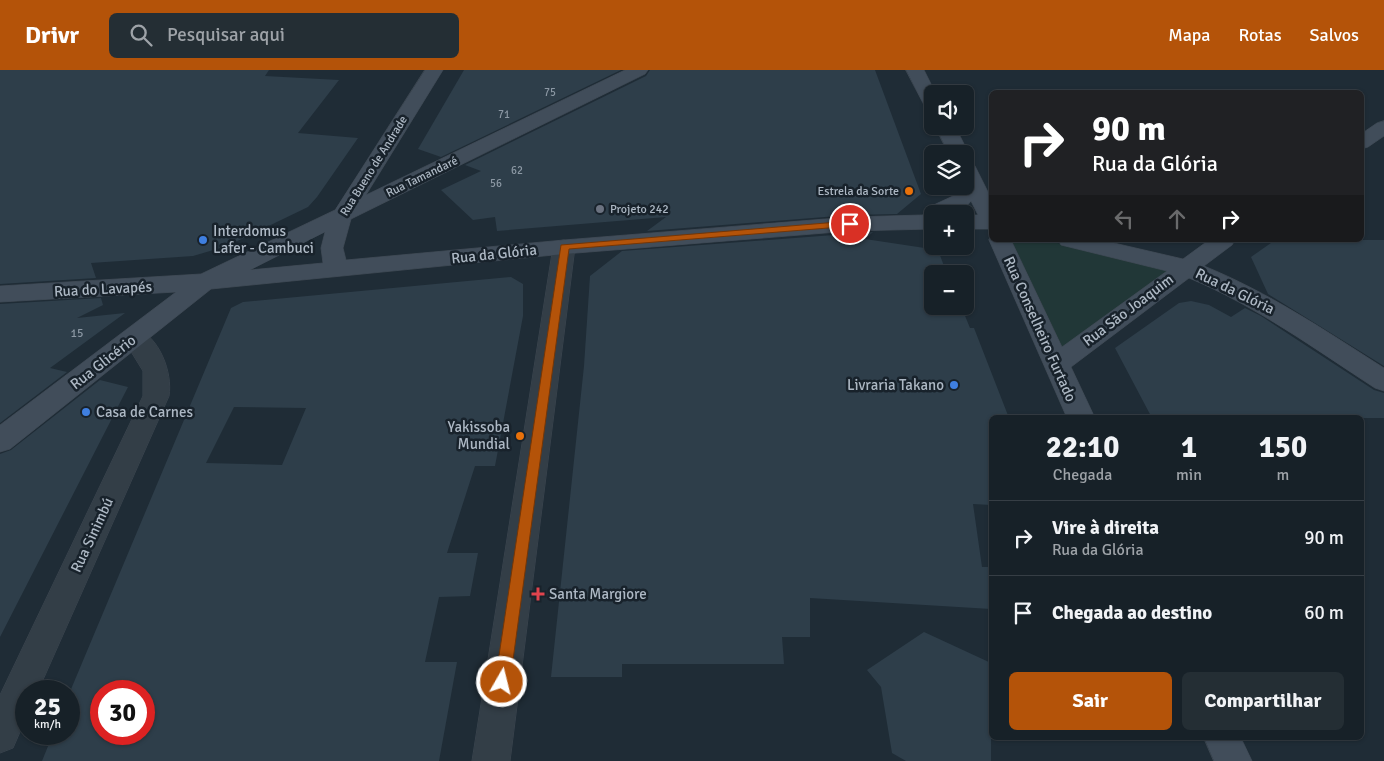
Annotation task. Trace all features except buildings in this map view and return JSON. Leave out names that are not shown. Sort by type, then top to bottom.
[{"type":"street","name":"Rua Bueno de Andrade","points":[[336,269],[332,248],[341,217],[434,70]]},
{"type":"street","name":"Rua Tamandaré","points":[[205,282],[639,70]]},
{"type":"street","points":[[915,70],[924,87]]},
{"type":"street","points":[[1364,141],[1384,127]]},
{"type":"street","points":[[974,184],[989,217]]},
{"type":"street","points":[[951,205],[961,200],[962,195]]},
{"type":"street","points":[[907,222],[924,217]]},
{"type":"street","points":[[974,222],[989,221]]},
{"type":"street","name":"Rua da Glória","points":[[205,282],[564,247],[850,224],[924,222]]},
{"type":"street","name":"Rua Conselheiro Furtado","points":[[1001,242],[1079,415]]},
{"type":"street","name":"Rua da Glória","points":[[1078,242],[1185,267],[1219,282],[1285,317],[1384,381]]},
{"type":"street","name":"Rua São Joaquim","points":[[1057,364],[1221,242]]},
{"type":"street","points":[[491,761],[564,247]]},
{"type":"street","name":"Rua do Lavapés","points":[[0,294],[205,282]]},
{"type":"street","name":"Rua Glicério","points":[[0,441],[205,282]]},
{"type":"street","points":[[127,288],[147,305],[152,314],[143,330]]},
{"type":"street","name":"Rua Sinimbú","points":[[0,735],[156,396],[159,382],[143,330]]},
{"type":"street","points":[[1223,740],[1233,761]]},
{"type":"green space","points":[[1012,242],[1053,242],[1169,271],[1064,351]]},
{"type":"place","name":"Estrela da Sorte","points":[[909,191]]},
{"type":"place","name":"Projeto 242","points":[[600,209]]},
{"type":"place","name":"Interdomus Lafer - Cambuci","points":[[203,240]]},
{"type":"place","name":"Livraria Takano","points":[[954,385]]},
{"type":"place","name":"Casa de Carnes","points":[[86,412]]},
{"type":"place","name":"Yakissoba Mundial","points":[[520,436]]},
{"type":"place","name":"Santa Margiore","points":[[538,594]]},
{"type":"route","points":[[502,682],[564,247],[850,224]]}]
